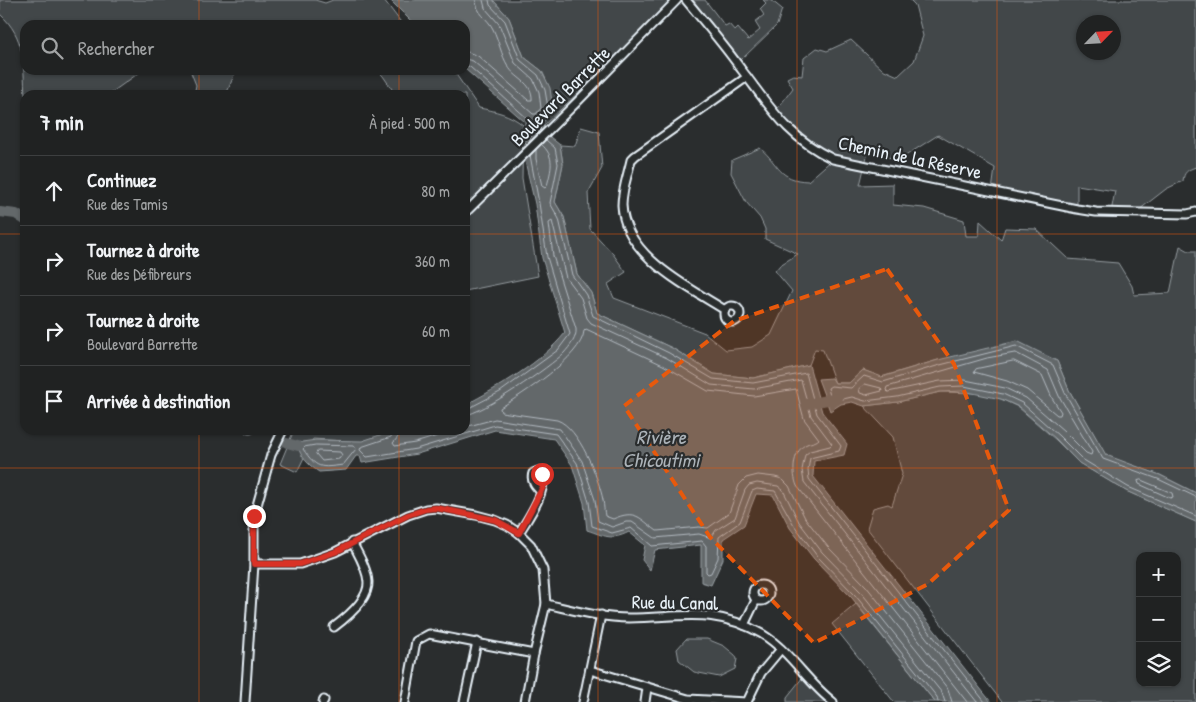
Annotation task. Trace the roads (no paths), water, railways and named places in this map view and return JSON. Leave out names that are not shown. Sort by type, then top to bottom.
[{"type":"street","name":"Boulevard Barrette","points":[[470,208],[677,0]]},
{"type":"street","name":"Chemin de la Réserve","points":[[686,0],[781,122],[798,138],[815,150],[833,158],[1096,212],[1178,214],[1196,212]]},
{"type":"street","points":[[725,310],[674,277],[644,254],[635,243],[629,230],[623,215],[622,204],[631,160],[634,156],[747,77]]},
{"type":"street","points":[[245,702],[254,564],[254,516],[271,454],[280,435]]},
{"type":"street","points":[[519,533],[541,492]]},
{"type":"street","points":[[254,564],[300,564],[335,552],[408,515],[426,509],[436,508],[495,520],[519,533],[532,545],[543,570],[546,604],[534,654],[526,702]]},
{"type":"street","points":[[334,626],[362,601],[369,583],[364,564],[352,542]]},
{"type":"street","points":[[744,625],[756,600]]},
{"type":"street","name":"Rue du Canal","points":[[546,604],[601,615],[628,618],[713,615],[744,625],[763,635],[781,649],[822,694],[833,702]]},
{"type":"street","points":[[583,702],[601,615]]},
{"type":"street","points":[[405,702],[416,640],[429,634],[534,654]]},
{"type":"street","points":[[464,702],[476,642]]},
{"type":"street","points":[[590,670],[688,699],[747,702],[761,673],[781,649]]},
{"type":"street","points":[[645,702],[647,688]]},
{"type":"water","name":"Rivière Chicoutimi","points":[[390,0],[493,0],[509,18],[524,57],[542,71],[550,88],[553,110],[542,124],[550,137],[560,145],[563,164],[555,202],[564,217],[577,274],[591,293],[597,313],[672,348],[714,374],[753,378],[809,365],[822,412],[847,444],[844,455],[814,461],[813,476],[991,702],[935,702],[852,598],[814,559],[790,528],[773,495],[756,494],[744,525],[723,539],[723,559],[711,585],[701,582],[701,545],[655,550],[650,570],[642,560],[645,545],[629,532],[613,537],[603,536],[587,530],[584,503],[572,465],[554,439],[495,430],[417,454],[362,463],[360,456],[356,456],[346,470],[319,472],[306,461],[298,446],[302,442],[316,440],[362,441],[380,435],[470,435],[470,402],[506,382],[532,364],[565,333],[542,258],[535,204],[525,161],[525,122],[470,73],[470,20],[410,20]]},
{"type":"water","points":[[1017,341],[1057,361],[1069,390],[1106,455],[1160,475],[1196,493],[1196,522],[1126,491],[1079,463],[1056,439],[1019,407],[1001,399],[963,391],[940,392],[898,402],[864,406],[852,402],[841,404],[830,411],[818,379],[832,378],[835,383],[849,383],[863,370],[882,377],[938,360]]},
{"type":"waterway","points":[[0,212],[16,214],[20,217]]},
{"type":"waterway","name":"Rivière Chicoutimi","points":[[806,404],[838,398]]},
{"type":"waterway","points":[[287,443],[298,446]]}]
